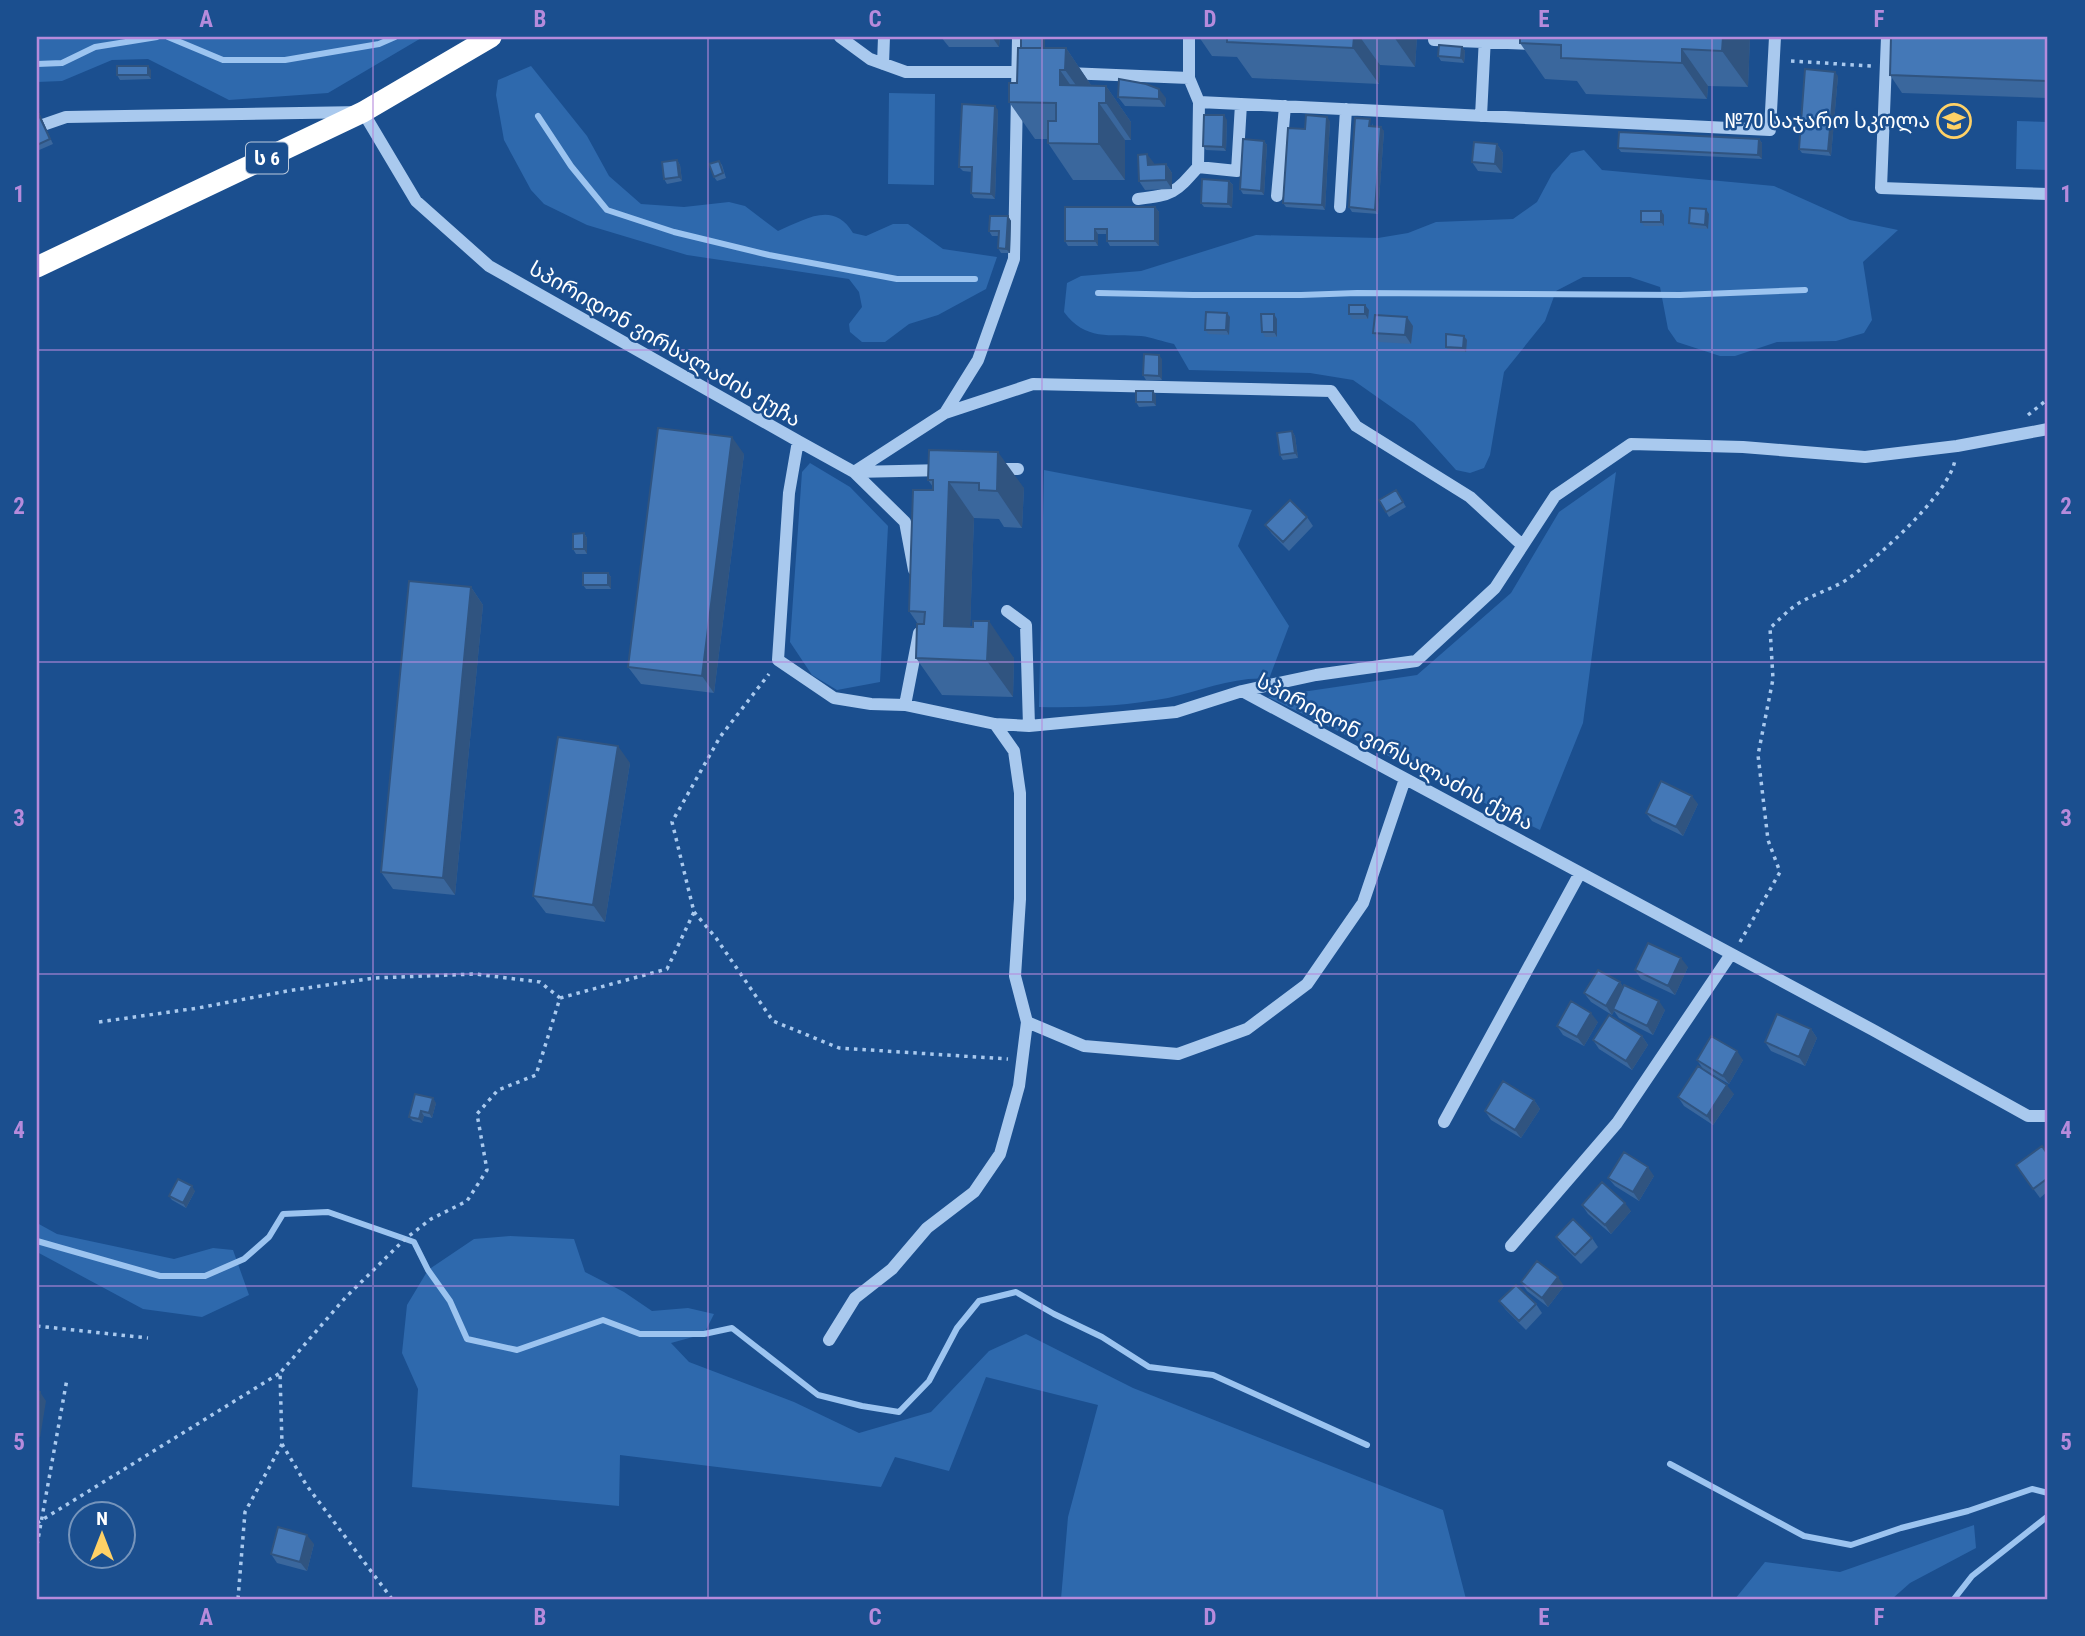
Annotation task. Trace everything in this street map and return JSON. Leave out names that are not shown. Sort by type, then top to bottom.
[{"type":"highway","name":"ს 6","points":[[37,267],[363,112],[491,37]]},
{"type":"street","points":[[840,37],[870,59],[906,72],[1031,72]]},
{"type":"street","points":[[883,64],[884,37]]},
{"type":"street","points":[[945,413],[978,360],[1014,259],[1018,37]]},
{"type":"street","points":[[1138,199],[1177,191],[1198,167],[1199,102],[1189,78],[1189,37]]},
{"type":"street","points":[[1434,37],[1434,40],[1484,39],[1534,44],[1534,37]]},
{"type":"street","points":[[1199,102],[1770,130],[1775,37]]},
{"type":"street","points":[[1887,37],[1881,188],[2048,194]]},
{"type":"street","points":[[1481,116],[1484,39]]},
{"type":"street","points":[[1059,73],[1189,78]]},
{"type":"street","points":[[1198,167],[1237,171],[1241,104]]},
{"type":"street","points":[[1277,196],[1285,106]]},
{"type":"street","points":[[1340,207],[1346,109]]},
{"type":"street","points":[[37,127],[66,117],[363,112]]},
{"type":"street","name":"სპირიდონ ვირსალაძის ქუჩა","points":[[363,112],[416,201],[489,266],[798,441],[789,493],[778,660],[834,698],[872,704],[905,705],[995,724],[1029,726],[1176,712],[1242,691],[2028,1115],[2047,1119]]},
{"type":"street","points":[[854,472],[945,413],[1033,384],[1331,391],[1356,426],[1470,497],[1522,545]]},
{"type":"street","points":[[1242,691],[1316,675],[1416,662],[1495,588],[1555,496],[1630,444],[1743,447],[1865,457],[1957,446],[2048,429]]},
{"type":"street","points":[[798,441],[854,472],[905,522],[916,583]]},
{"type":"street","points":[[977,470],[1018,469]]},
{"type":"street","points":[[854,472],[964,470]]},
{"type":"street","points":[[1007,611],[1026,625],[1029,726]]},
{"type":"street","points":[[905,705],[919,636],[919,622]]},
{"type":"street","points":[[829,1340],[855,1298],[892,1269],[926,1228],[974,1192],[1000,1154],[1019,1086],[1027,1022],[1015,976],[1020,899],[1020,793],[1014,751],[995,724]]},
{"type":"street","points":[[1027,1022],[1084,1046],[1178,1054],[1247,1029],[1307,984],[1363,903],[1405,779]]},
{"type":"street","points":[[1444,1122],[1580,873]]},
{"type":"street","points":[[1511,1246],[1617,1124],[1731,954]]},
{"type":"path","points":[[1775,60],[1886,67]]},
{"type":"path","points":[[2024,418],[2048,399]]},
{"type":"path","points":[[1731,954],[1780,872],[1768,840],[1759,755],[1773,680],[1770,628],[1798,604],[1850,578],[1898,537],[1954,470],[1957,446]]},
{"type":"path","points":[[778,660],[720,737],[672,822],[694,912],[716,938],[773,1021],[839,1048],[1022,1061]]},
{"type":"path","points":[[560,998],[667,969],[694,912]]},
{"type":"path","points":[[99,1022],[375,978],[488,976],[540,982],[560,998]]},
{"type":"path","points":[[39,1521],[280,1373],[345,1297],[405,1239],[431,1219],[467,1201],[486,1170],[477,1114],[498,1090],[536,1075],[560,998]]},
{"type":"path","points":[[37,1326],[148,1338]]},
{"type":"path","points":[[280,1373],[282,1444],[307,1486],[392,1599]]},
{"type":"path","points":[[37,1545],[39,1521],[67,1378]]},
{"type":"path","points":[[238,1599],[245,1512],[282,1444]]},
{"type":"shaded area","points":[[37,37],[423,37],[328,93],[229,100],[148,59],[112,60],[62,81],[37,82]]},
{"type":"shaded area","points":[[531,66],[587,136],[609,176],[641,204],[684,207],[729,202],[745,206],[778,231],[808,218],[828,215],[837,217],[853,233],[866,236],[893,224],[908,224],[943,249],[997,257],[986,289],[938,315],[909,324],[885,342],[862,342],[850,332],[849,324],[862,307],[859,292],[849,279],[687,255],[587,225],[544,204],[531,190],[504,140],[496,95],[498,80]]},
{"type":"shaded area","points":[[889,93],[935,94],[934,185],[888,184]]},
{"type":"shaded area","points":[[2017,121],[2048,122],[2048,170],[2016,169]]},
{"type":"shaded area","points":[[1584,150],[1602,170],[1774,186],[1850,220],[1898,230],[1863,262],[1872,320],[1864,333],[1836,341],[1777,342],[1735,356],[1720,356],[1677,342],[1668,329],[1660,287],[1630,277],[1583,277],[1556,291],[1545,321],[1504,372],[1490,455],[1484,468],[1470,473],[1456,470],[1414,423],[1353,380],[1310,373],[1189,370],[1174,344],[1145,337],[1089,332],[1064,312],[1067,283],[1081,276],[1141,271],[1256,235],[1378,238],[1408,233],[1436,222],[1513,219],[1537,202],[1552,174],[1571,153]]},
{"type":"shaded area","points":[[810,463],[850,487],[888,526],[880,682],[837,690],[812,675],[790,642],[802,472]]},
{"type":"shaded area","points":[[1044,470],[1252,510],[1238,546],[1289,626],[1269,679],[1231,682],[1136,703],[1039,707]]},
{"type":"shaded area","points":[[1616,472],[1583,723],[1540,830],[1268,697],[1417,675],[1511,593],[1559,512]]},
{"type":"shaded area","points":[[37,1223],[57,1234],[174,1259],[213,1248],[233,1250],[249,1295],[202,1317],[143,1309],[37,1252]]},
{"type":"shaded area","points":[[510,1236],[574,1239],[585,1272],[624,1292],[652,1311],[688,1308],[714,1314],[704,1334],[671,1343],[689,1362],[794,1402],[859,1433],[931,1412],[989,1351],[1026,1334],[1133,1388],[1443,1510],[1466,1599],[1061,1599],[1068,1517],[1098,1405],[986,1377],[949,1471],[895,1457],[881,1487],[620,1455],[619,1506],[412,1487],[418,1389],[402,1353],[407,1305],[428,1270],[474,1239]]},
{"type":"shaded area","points":[[1974,1525],[1976,1548],[1910,1583],[1892,1599],[1735,1599],[1765,1562],[1840,1572]]},
{"type":"building","points":[[1021,37],[1042,37],[1042,48],[1021,48]]},
{"type":"building","points":[[1227,37],[1354,37],[1353,48],[1227,42]]},
{"type":"building","points":[[1520,37],[1723,37],[1722,51],[1682,49],[1682,63],[1561,58],[1561,45],[1520,43]]},
{"type":"building","points":[[1891,37],[2048,37],[2048,81],[1890,75]]},
{"type":"building","points":[[1439,45],[1462,47],[1461,58],[1438,56]]},
{"type":"building","points":[[1018,48],[1066,48],[1065,70],[1060,70],[1060,85],[1106,86],[1106,103],[1099,103],[1099,144],[1048,143],[1048,121],[1056,121],[1056,103],[1009,102],[1009,83],[1017,83]]},
{"type":"building","points":[[117,66],[148,66],[148,75],[117,75]]},
{"type":"building","points":[[1805,69],[1835,72],[1828,151],[1799,149]]},
{"type":"building","points":[[1119,79],[1159,89],[1159,99],[1118,97]]},
{"type":"building","points":[[962,104],[995,106],[991,194],[971,193],[972,167],[959,167]]},
{"type":"building","points":[[37,111],[50,139],[37,145]]},
{"type":"building","points":[[1204,115],[1224,115],[1223,147],[1203,146]]},
{"type":"building","points":[[1306,115],[1327,117],[1322,205],[1283,203],[1288,128],[1305,129]]},
{"type":"building","points":[[1355,118],[1370,119],[1369,126],[1381,127],[1375,210],[1349,207]]},
{"type":"building","points":[[1619,132],[1759,139],[1758,155],[1618,148]]},
{"type":"building","points":[[1243,139],[1264,141],[1261,191],[1240,189]]},
{"type":"building","points":[[1474,142],[1497,144],[1495,164],[1472,162]]},
{"type":"building","points":[[1147,154],[1148,165],[1166,164],[1166,180],[1139,181],[1138,155]]},
{"type":"building","points":[[677,160],[679,177],[664,179],[662,162]]},
{"type":"building","points":[[719,161],[723,173],[714,177],[709,164]]},
{"type":"building","points":[[1202,179],[1229,181],[1228,204],[1201,203]]},
{"type":"building","points":[[1065,207],[1155,207],[1155,241],[1107,241],[1107,229],[1095,229],[1095,241],[1065,241]]},
{"type":"building","points":[[1690,208],[1706,209],[1705,225],[1689,223]]},
{"type":"building","points":[[1641,211],[1661,211],[1661,222],[1641,222]]},
{"type":"building","points":[[990,216],[1008,216],[1006,249],[998,248],[999,231],[989,231]]},
{"type":"building","points":[[1349,305],[1365,305],[1365,314],[1349,314]]},
{"type":"building","points":[[1206,312],[1227,313],[1226,330],[1205,330]]},
{"type":"building","points":[[1261,314],[1274,314],[1274,332],[1262,332]]},
{"type":"building","points":[[1375,315],[1407,317],[1405,335],[1373,333]]},
{"type":"building","points":[[1446,334],[1464,336],[1463,348],[1446,347]]},
{"type":"building","points":[[1144,354],[1159,355],[1159,376],[1143,375]]},
{"type":"building","points":[[1136,391],[1153,391],[1153,402],[1136,402]]},
{"type":"building","points":[[658,428],[732,437],[702,676],[628,667]]},
{"type":"building","points":[[1292,431],[1295,453],[1280,455],[1277,433]]},
{"type":"building","points":[[929,450],[998,452],[997,491],[979,490],[979,483],[949,482],[944,626],[973,627],[973,621],[989,621],[987,661],[916,658],[917,624],[924,624],[925,612],[909,611],[913,490],[933,490],[933,480],[928,480]]},
{"type":"building","points":[[1396,490],[1403,502],[1386,512],[1379,500]]},
{"type":"building","points":[[1290,500],[1307,517],[1283,542],[1265,525]]},
{"type":"building","points":[[584,533],[584,549],[573,549],[573,534]]},
{"type":"building","points":[[583,573],[608,573],[608,585],[583,585]]},
{"type":"building","points":[[409,581],[471,587],[443,878],[381,872]]},
{"type":"building","points":[[558,737],[618,746],[593,905],[533,896]]},
{"type":"building","points":[[1661,781],[1692,796],[1676,827],[1646,813]]},
{"type":"building","points":[[1648,943],[1681,958],[1668,986],[1635,970]]},
{"type":"building","points":[[1598,970],[1620,982],[1606,1006],[1584,993]]},
{"type":"building","points":[[1624,985],[1659,1001],[1647,1026],[1613,1009]]},
{"type":"building","points":[[1571,1001],[1591,1013],[1577,1037],[1557,1026]]},
{"type":"building","points":[[1777,1014],[1811,1029],[1799,1057],[1765,1042]]},
{"type":"building","points":[[1609,1015],[1642,1036],[1626,1061],[1593,1040]]},
{"type":"building","points":[[1711,1036],[1737,1051],[1723,1076],[1697,1060]]},
{"type":"building","points":[[1698,1066],[1727,1085],[1707,1116],[1678,1097]]},
{"type":"building","points":[[1503,1081],[1534,1100],[1515,1130],[1485,1111]]},
{"type":"building","points":[[415,1094],[433,1098],[429,1113],[421,1111],[419,1119],[409,1117]]},
{"type":"building","points":[[2042,1146],[2048,1155],[2048,1178],[2033,1189],[2016,1165]]},
{"type":"building","points":[[1624,1152],[1648,1167],[1633,1192],[1608,1178]]},
{"type":"building","points":[[178,1179],[192,1186],[183,1203],[169,1196]]},
{"type":"building","points":[[1602,1182],[1625,1203],[1605,1225],[1582,1205]]},
{"type":"building","points":[[1573,1219],[1592,1238],[1575,1255],[1556,1237]]},
{"type":"building","points":[[1537,1261],[1558,1277],[1542,1298],[1521,1282]]},
{"type":"building","points":[[1516,1285],[1536,1304],[1519,1321],[1499,1301]]},
{"type":"building","points":[[278,1527],[307,1535],[300,1562],[271,1554]]},
{"type":"waterway","points":[[37,64],[62,63],[95,47],[157,37]]},
{"type":"waterway","points":[[168,37],[223,60],[285,60],[379,44],[395,37]]},
{"type":"waterway","points":[[538,116],[571,166],[607,210],[674,232],[769,255],[897,279],[975,279]]},
{"type":"waterway","points":[[1098,293],[1680,295],[1805,290]]},
{"type":"waterway","points":[[37,1241],[160,1276],[205,1276],[244,1259],[269,1237],[283,1214],[328,1212],[414,1242],[428,1270],[450,1301],[467,1339],[517,1350],[603,1320],[640,1334],[704,1334],[732,1328],[818,1395],[899,1412],[929,1381],[957,1328],[979,1301],[1016,1292],[1102,1337],[1149,1367],[1213,1375],[1367,1445]]},
{"type":"waterway","points":[[1670,1464],[1804,1536],[1851,1545],[1901,1528],[1968,1511],[2032,1489],[2048,1493]]},
{"type":"waterway","points":[[1954,1599],[1972,1576],[2048,1516]]},
{"type":"place","name":"№70 საჯარო სკოლა","points":[[1954,121]]}]
